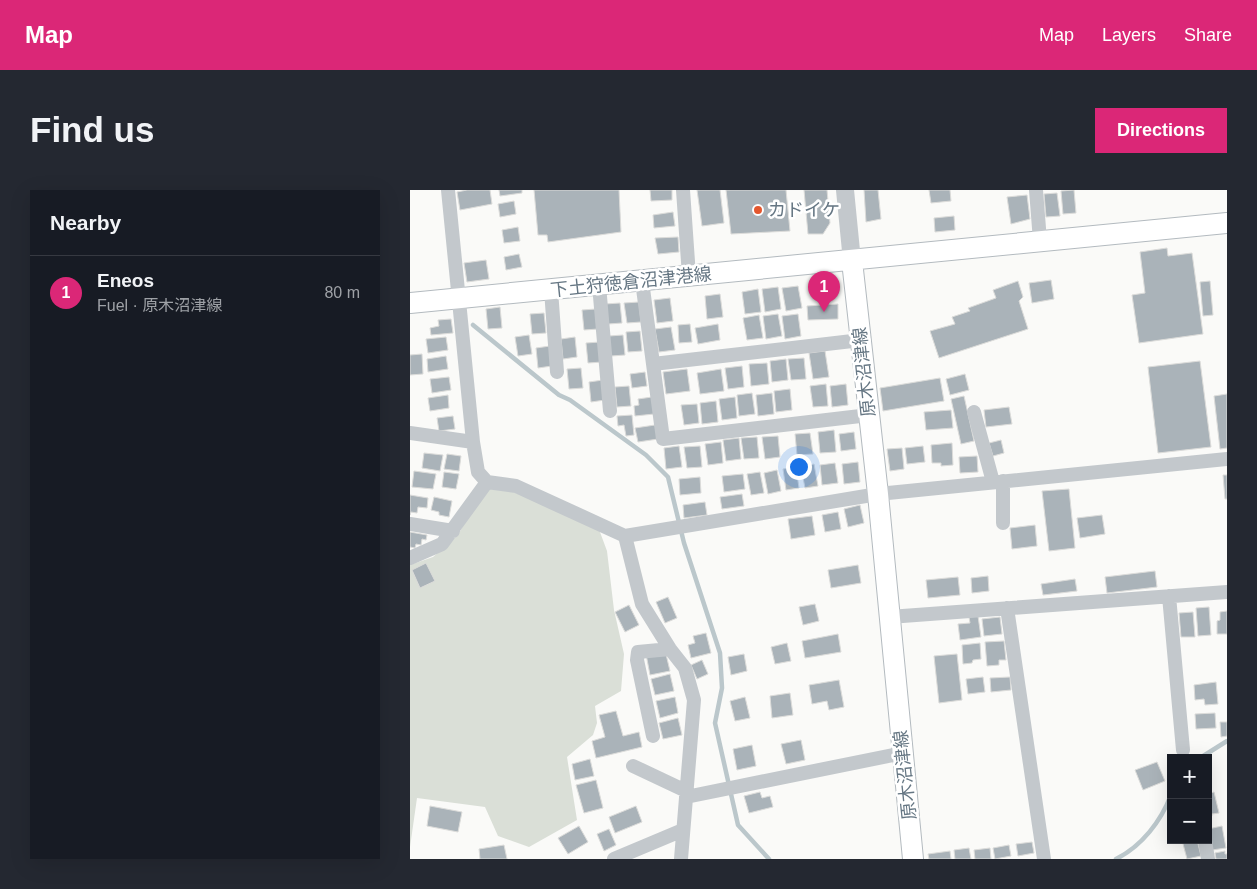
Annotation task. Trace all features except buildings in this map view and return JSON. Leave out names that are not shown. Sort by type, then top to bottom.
[{"type":"main road","points":[[852,260],[1227,223]]},
{"type":"main road","name":"下土狩徳倉沼津港線","points":[[410,304],[852,260]]},
{"type":"main road","name":"原木沼津線","points":[[852,260],[878,494],[913,859]]},
{"type":"street","points":[[448,190],[473,442],[478,472],[488,482],[516,486],[625,536],[878,494],[1227,459]]},
{"type":"street","points":[[683,190],[689,276]]},
{"type":"street","points":[[845,190],[852,260]]},
{"type":"street","points":[[1036,190],[1040,242]]},
{"type":"street","points":[[642,281],[663,440],[869,415]]},
{"type":"street","points":[[599,285],[610,411]]},
{"type":"street","points":[[551,290],[557,372]]},
{"type":"street","points":[[653,364],[861,340]]},
{"type":"street","points":[[974,412],[998,482],[1003,523]]},
{"type":"street","points":[[410,432],[473,442]]},
{"type":"street","points":[[410,558],[442,544],[488,482]]},
{"type":"street","points":[[410,524],[453,531]]},
{"type":"street","points":[[625,536],[642,604],[670,649],[685,668],[694,700],[681,859]]},
{"type":"street","points":[[889,617],[1227,592]]},
{"type":"street","points":[[1169,596],[1183,750]]},
{"type":"street","points":[[1007,608],[1044,859]]},
{"type":"street","points":[[653,736],[637,660],[638,652],[670,649]]},
{"type":"street","points":[[634,766],[686,794],[902,753]]},
{"type":"street","points":[[614,859],[683,830]]},
{"type":"street","points":[[1206,844],[1208,859]]},
{"type":"shaded area","points":[[487,482],[597,524],[607,551],[614,610],[624,654],[621,691],[595,706],[597,723],[593,735],[567,757],[577,820],[529,847],[498,836],[485,807],[417,798],[410,847],[410,565],[433,557],[458,535]]},
{"type":"waterway","points":[[473,325],[559,395],[570,400],[646,455],[668,477],[684,543],[720,653],[722,688],[715,723],[738,825],[769,859]]},
{"type":"waterway","points":[[1206,754],[1227,741]]},
{"type":"waterway","points":[[1116,859],[1134,847],[1150,832],[1169,799]]},
{"type":"place","name":"カドイケ","points":[[758,210]]},
{"type":"place","name":"Eneos","points":[[824,312]]}]
